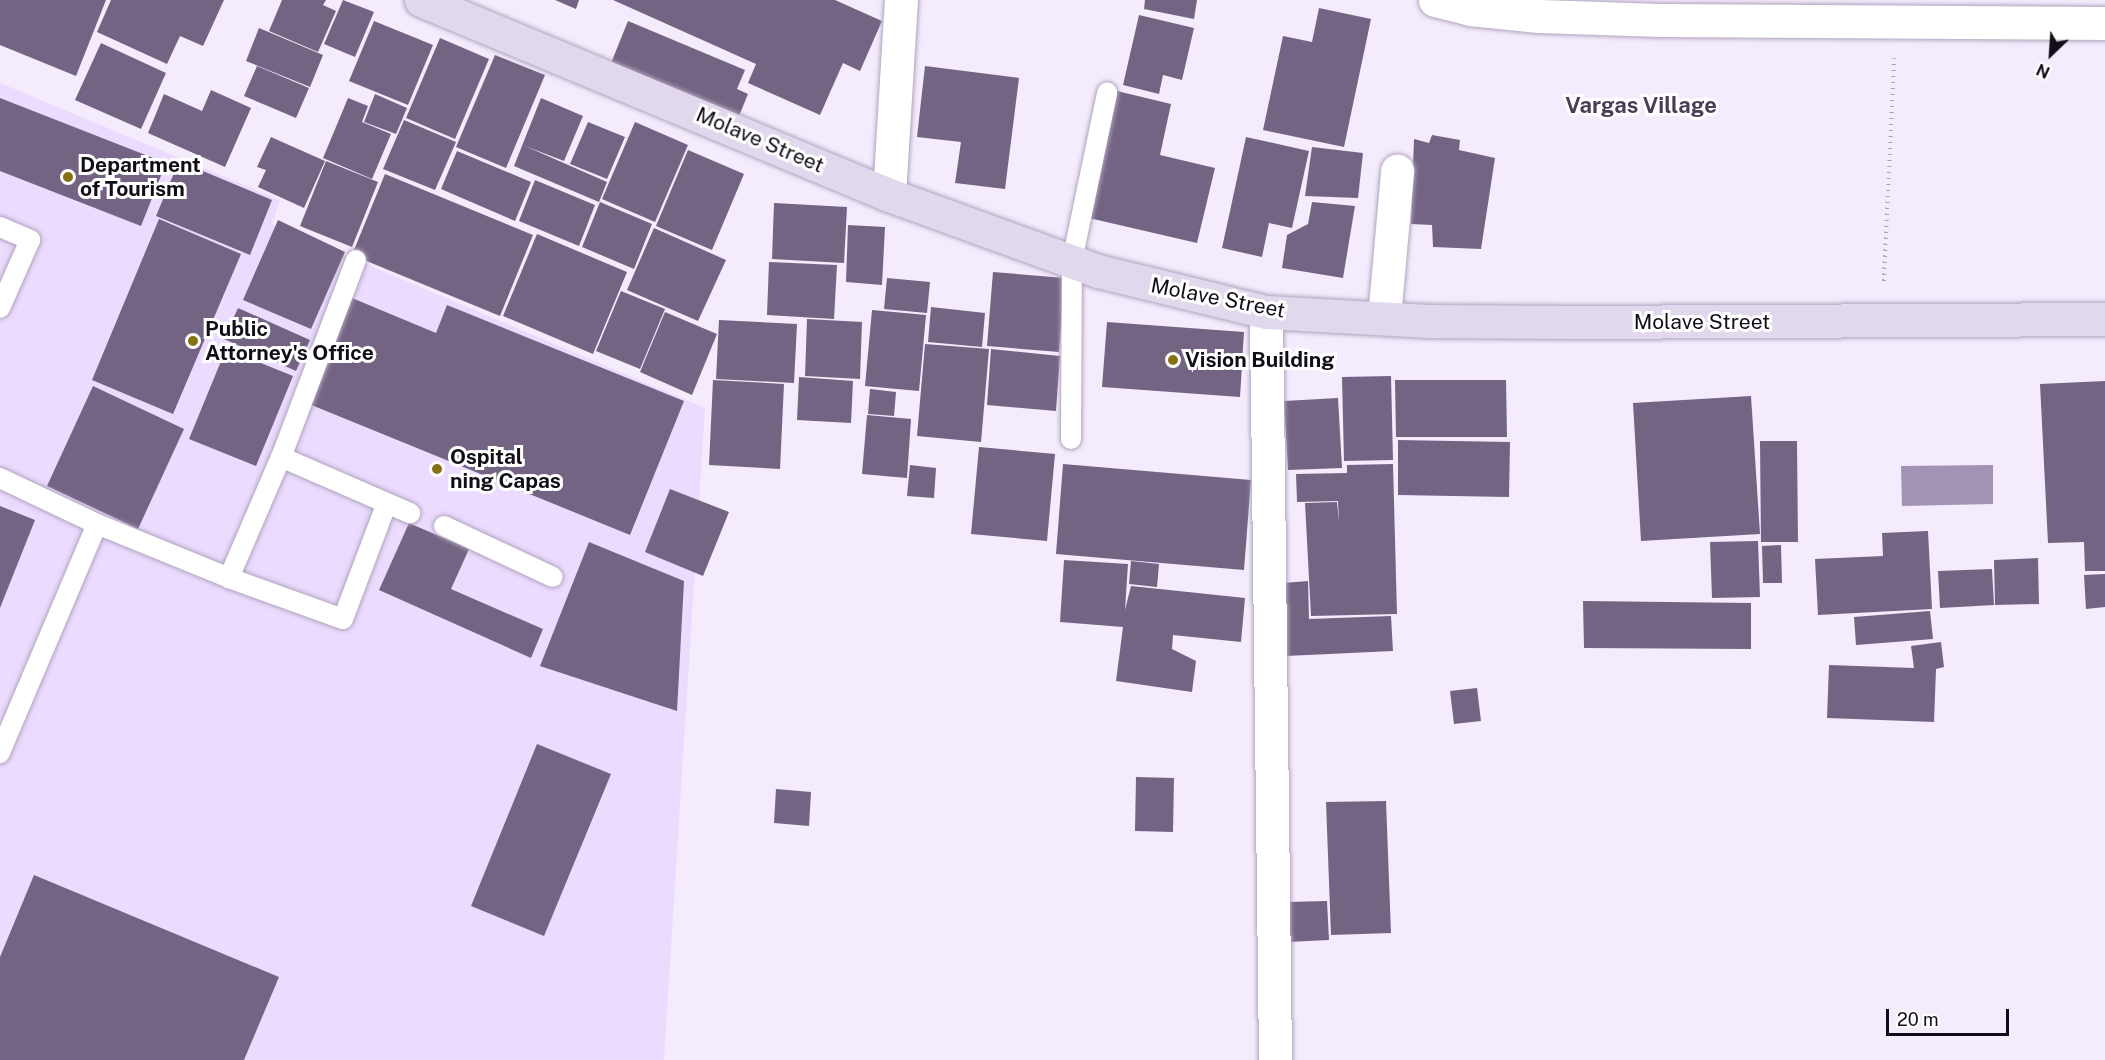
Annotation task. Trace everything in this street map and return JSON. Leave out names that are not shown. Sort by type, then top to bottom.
[{"type":"street","name":"Molave Street","points":[[422,0],[889,195],[1072,261],[1160,288],[1266,312],[1384,318],[1563,322],[2105,319]]},
{"type":"street","points":[[889,195],[901,0]]},
{"type":"street","points":[[1435,0],[1470,9],[1539,16],[2105,24]]},
{"type":"street","points":[[1384,318],[1397,171]]},
{"type":"street","points":[[1266,312],[1275,1060]]},
{"type":"lane","points":[[1071,438],[1072,261],[1107,93]]},
{"type":"lane","points":[[0,227],[30,240],[0,308]]},
{"type":"lane","points":[[229,578],[281,457],[356,260]]},
{"type":"lane","points":[[281,457],[386,505],[410,513]]},
{"type":"lane","points":[[0,478],[97,524],[229,578],[343,619],[386,505]]},
{"type":"lane","points":[[0,753],[97,524]]},
{"type":"lane","points":[[444,526],[553,577]]},
{"type":"path","points":[[1883,320],[1896,21]]},
{"type":"shaded area","points":[[0,83],[280,200],[272,224],[705,408],[664,1060],[0,1060]]},
{"type":"shaded area","points":[[1993,465],[1993,504],[1902,506],[1901,466]]},
{"type":"building","points":[[0,0],[106,0],[76,76],[0,45]]},
{"type":"building","points":[[111,0],[224,0],[203,46],[180,36],[167,64],[97,32]]},
{"type":"building","points":[[282,0],[326,0],[323,5],[336,11],[318,52],[269,31]]},
{"type":"building","points":[[343,0],[374,12],[355,57],[324,44]]},
{"type":"building","points":[[555,0],[579,0],[576,9]]},
{"type":"building","points":[[613,0],[835,0],[882,21],[860,71],[843,63],[820,115],[748,83],[756,64]]},
{"type":"building","points":[[1145,0],[1197,0],[1194,19],[1144,9]]},
{"type":"building","points":[[1319,8],[1371,19],[1344,147],[1263,130],[1283,36],[1312,42]]},
{"type":"building","points":[[1139,15],[1194,28],[1182,80],[1163,75],[1159,94],[1123,85]]},
{"type":"building","points":[[374,21],[433,45],[408,105],[349,81]]},
{"type":"building","points":[[628,21],[745,70],[737,89],[748,94],[739,116],[611,63]]},
{"type":"building","points":[[259,28],[323,55],[310,87],[246,61]]},
{"type":"building","points":[[440,38],[489,59],[455,139],[406,118]]},
{"type":"building","points":[[101,43],[166,73],[141,129],[75,100]]},
{"type":"building","points":[[495,55],[545,75],[506,168],[456,147]]},
{"type":"building","points":[[257,66],[309,88],[296,118],[244,96]]},
{"type":"building","points":[[925,66],[1019,78],[1005,189],[955,183],[961,142],[917,137]]},
{"type":"building","points":[[211,90],[251,108],[225,167],[148,133],[164,94],[202,111]]},
{"type":"building","points":[[1117,91],[1171,104],[1160,155],[1215,168],[1197,243],[1089,218]]},
{"type":"building","points":[[375,94],[407,108],[396,134],[364,122]]},
{"type":"building","points":[[0,98],[166,163],[141,226],[0,171]]},
{"type":"building","points":[[348,98],[368,106],[362,122],[391,134],[372,179],[323,158]]},
{"type":"building","points":[[541,98],[583,116],[564,161],[525,146],[607,182],[599,202],[514,166]]},
{"type":"building","points":[[404,120],[456,142],[435,190],[383,169]]},
{"type":"building","points":[[588,122],[625,137],[607,179],[570,164]]},
{"type":"building","points":[[635,122],[688,145],[655,222],[602,199]]},
{"type":"building","points":[[1432,135],[1460,140],[1459,150],[1495,158],[1481,249],[1433,247],[1432,225],[1411,224],[1414,139],[1429,143]]},
{"type":"building","points":[[271,137],[325,161],[304,208],[258,187],[266,170],[257,167]]},
{"type":"building","points":[[1246,137],[1309,151],[1292,228],[1269,223],[1262,257],[1222,248]]},
{"type":"building","points":[[1312,147],[1363,153],[1358,198],[1305,196]]},
{"type":"building","points":[[688,150],[744,174],[712,250],[656,226]]},
{"type":"building","points":[[457,151],[531,182],[515,221],[441,189]]},
{"type":"building","points":[[179,161],[272,200],[250,255],[156,216]]},
{"type":"building","points":[[326,161],[378,182],[352,247],[300,226]]},
{"type":"building","points":[[385,174],[533,235],[500,316],[352,255]]},
{"type":"building","points":[[535,180],[595,205],[579,246],[519,221]]},
{"type":"building","points":[[600,202],[652,224],[634,269],[582,247]]},
{"type":"building","points":[[1312,202],[1355,206],[1343,278],[1282,268],[1287,235],[1308,224]]},
{"type":"building","points":[[774,203],[847,207],[844,263],[772,259]]},
{"type":"building","points":[[159,219],[241,254],[173,414],[92,380]]},
{"type":"building","points":[[278,220],[345,252],[311,329],[243,300]]},
{"type":"building","points":[[848,225],[885,227],[882,285],[846,282]]},
{"type":"building","points":[[654,228],[726,260],[698,321],[627,290]]},
{"type":"building","points":[[537,234],[627,272],[593,354],[503,316]]},
{"type":"building","points":[[769,262],[837,265],[834,319],[767,315]]},
{"type":"building","points":[[993,272],[1065,278],[1059,352],[987,346]]},
{"type":"building","points":[[887,278],[930,282],[927,313],[884,309]]},
{"type":"building","points":[[621,291],[665,309],[640,369],[596,351]]},
{"type":"building","points":[[352,298],[436,333],[447,305],[684,401],[630,535],[309,404]]},
{"type":"building","points":[[931,307],[985,313],[982,347],[928,342]]},
{"type":"building","points":[[238,308],[310,340],[296,371],[224,339]]},
{"type":"building","points":[[872,310],[926,315],[919,391],[865,386]]},
{"type":"building","points":[[665,312],[717,334],[692,395],[640,372]]},
{"type":"building","points":[[807,319],[862,322],[860,379],[805,376]]},
{"type":"building","points":[[719,320],[797,324],[794,383],[716,379]]},
{"type":"building","name":"Vision Building","points":[[1107,322],[1244,332],[1240,397],[1102,387]]},
{"type":"building","points":[[925,344],[989,349],[981,442],[917,436]]},
{"type":"building","points":[[226,349],[293,376],[256,466],[189,439]]},
{"type":"building","points":[[991,349],[1060,356],[1056,411],[987,405]]},
{"type":"building","points":[[1391,376],[1393,460],[1344,461],[1342,377]]},
{"type":"building","points":[[799,377],[853,381],[851,423],[797,420]]},
{"type":"building","points":[[713,380],[784,384],[780,469],[709,465]]},
{"type":"building","points":[[1395,380],[1506,380],[1507,437],[1396,437]]},
{"type":"building","points":[[2105,381],[2105,571],[2085,571],[2084,542],[2048,543],[2040,384]]},
{"type":"building","points":[[93,386],[184,429],[138,529],[47,486]]},
{"type":"building","points":[[870,389],[896,392],[894,416],[868,414]]},
{"type":"building","points":[[1751,396],[1760,534],[1641,541],[1633,403]]},
{"type":"building","points":[[1338,398],[1342,468],[1288,470],[1284,401]]},
{"type":"building","points":[[867,415],[911,419],[907,478],[862,474]]},
{"type":"building","points":[[1398,440],[1510,442],[1509,497],[1398,495]]},
{"type":"building","points":[[1760,441],[1797,441],[1798,542],[1761,542]]},
{"type":"building","points":[[979,447],[1055,454],[1047,541],[971,534]]},
{"type":"building","points":[[1063,464],[1251,480],[1244,570],[1056,554]]},
{"type":"building","points":[[1393,464],[1397,614],[1311,616],[1305,503],[1337,502],[1339,523],[1338,501],[1297,502],[1296,474],[1347,473],[1347,465]]},
{"type":"building","points":[[910,465],[936,468],[934,498],[907,496]]},
{"type":"building","points":[[670,489],[729,512],[703,576],[645,552]]},
{"type":"building","points":[[0,506],[35,520],[0,608]]},
{"type":"building","points":[[409,523],[469,549],[451,589],[543,629],[531,658],[379,590]]},
{"type":"building","points":[[1928,531],[1932,609],[1818,615],[1815,559],[1883,556],[1882,533]]},
{"type":"building","points":[[1758,541],[1760,597],[1712,598],[1710,542]]},
{"type":"building","points":[[589,542],[684,581],[677,711],[540,666]]},
{"type":"building","points":[[1781,545],[1782,583],[1763,583],[1762,546]]},
{"type":"building","points":[[2038,558],[2039,604],[1995,605],[1994,560]]},
{"type":"building","points":[[1064,560],[1128,564],[1125,610],[1131,586],[1245,598],[1241,642],[1173,635],[1172,649],[1196,661],[1192,692],[1116,681],[1123,627],[1060,622]]},
{"type":"building","points":[[1131,561],[1159,564],[1157,587],[1129,584]]},
{"type":"building","points":[[1992,569],[1994,605],[1940,608],[1938,571]]},
{"type":"building","points":[[2105,574],[2105,607],[2086,609],[2084,575]]},
{"type":"building","points":[[1308,581],[1309,619],[1391,616],[1393,651],[1286,656],[1283,583]]},
{"type":"building","points":[[1583,601],[1751,603],[1751,649],[1584,648]]},
{"type":"building","points":[[1930,611],[1933,639],[1856,645],[1854,617]]},
{"type":"building","points":[[1941,642],[1944,667],[1936,669],[1934,722],[1827,718],[1829,665],[1914,668],[1911,646]]},
{"type":"building","points":[[1477,688],[1481,721],[1454,724],[1450,691]]},
{"type":"building","points":[[537,744],[611,774],[544,936],[471,906]]},
{"type":"building","points":[[1136,777],[1174,778],[1173,832],[1135,831]]},
{"type":"building","points":[[776,789],[811,792],[809,826],[774,823]]},
{"type":"building","points":[[1386,801],[1391,933],[1331,935],[1326,802]]},
{"type":"building","points":[[34,875],[279,977],[244,1060],[0,1060],[0,957]]},
{"type":"building","points":[[1327,901],[1329,940],[1288,942],[1287,902]]},
{"type":"place","name":"Department of Tourism","points":[[68,177]]},
{"type":"place","name":"Public Attorney's Office","points":[[193,341]]},
{"type":"place","name":"Vision Building","points":[[1173,360]]},
{"type":"place","name":"Ospital ning Capas","points":[[437,469]]},
{"type":"district","name":"Vargas Village","points":[[1641,106]]}]
